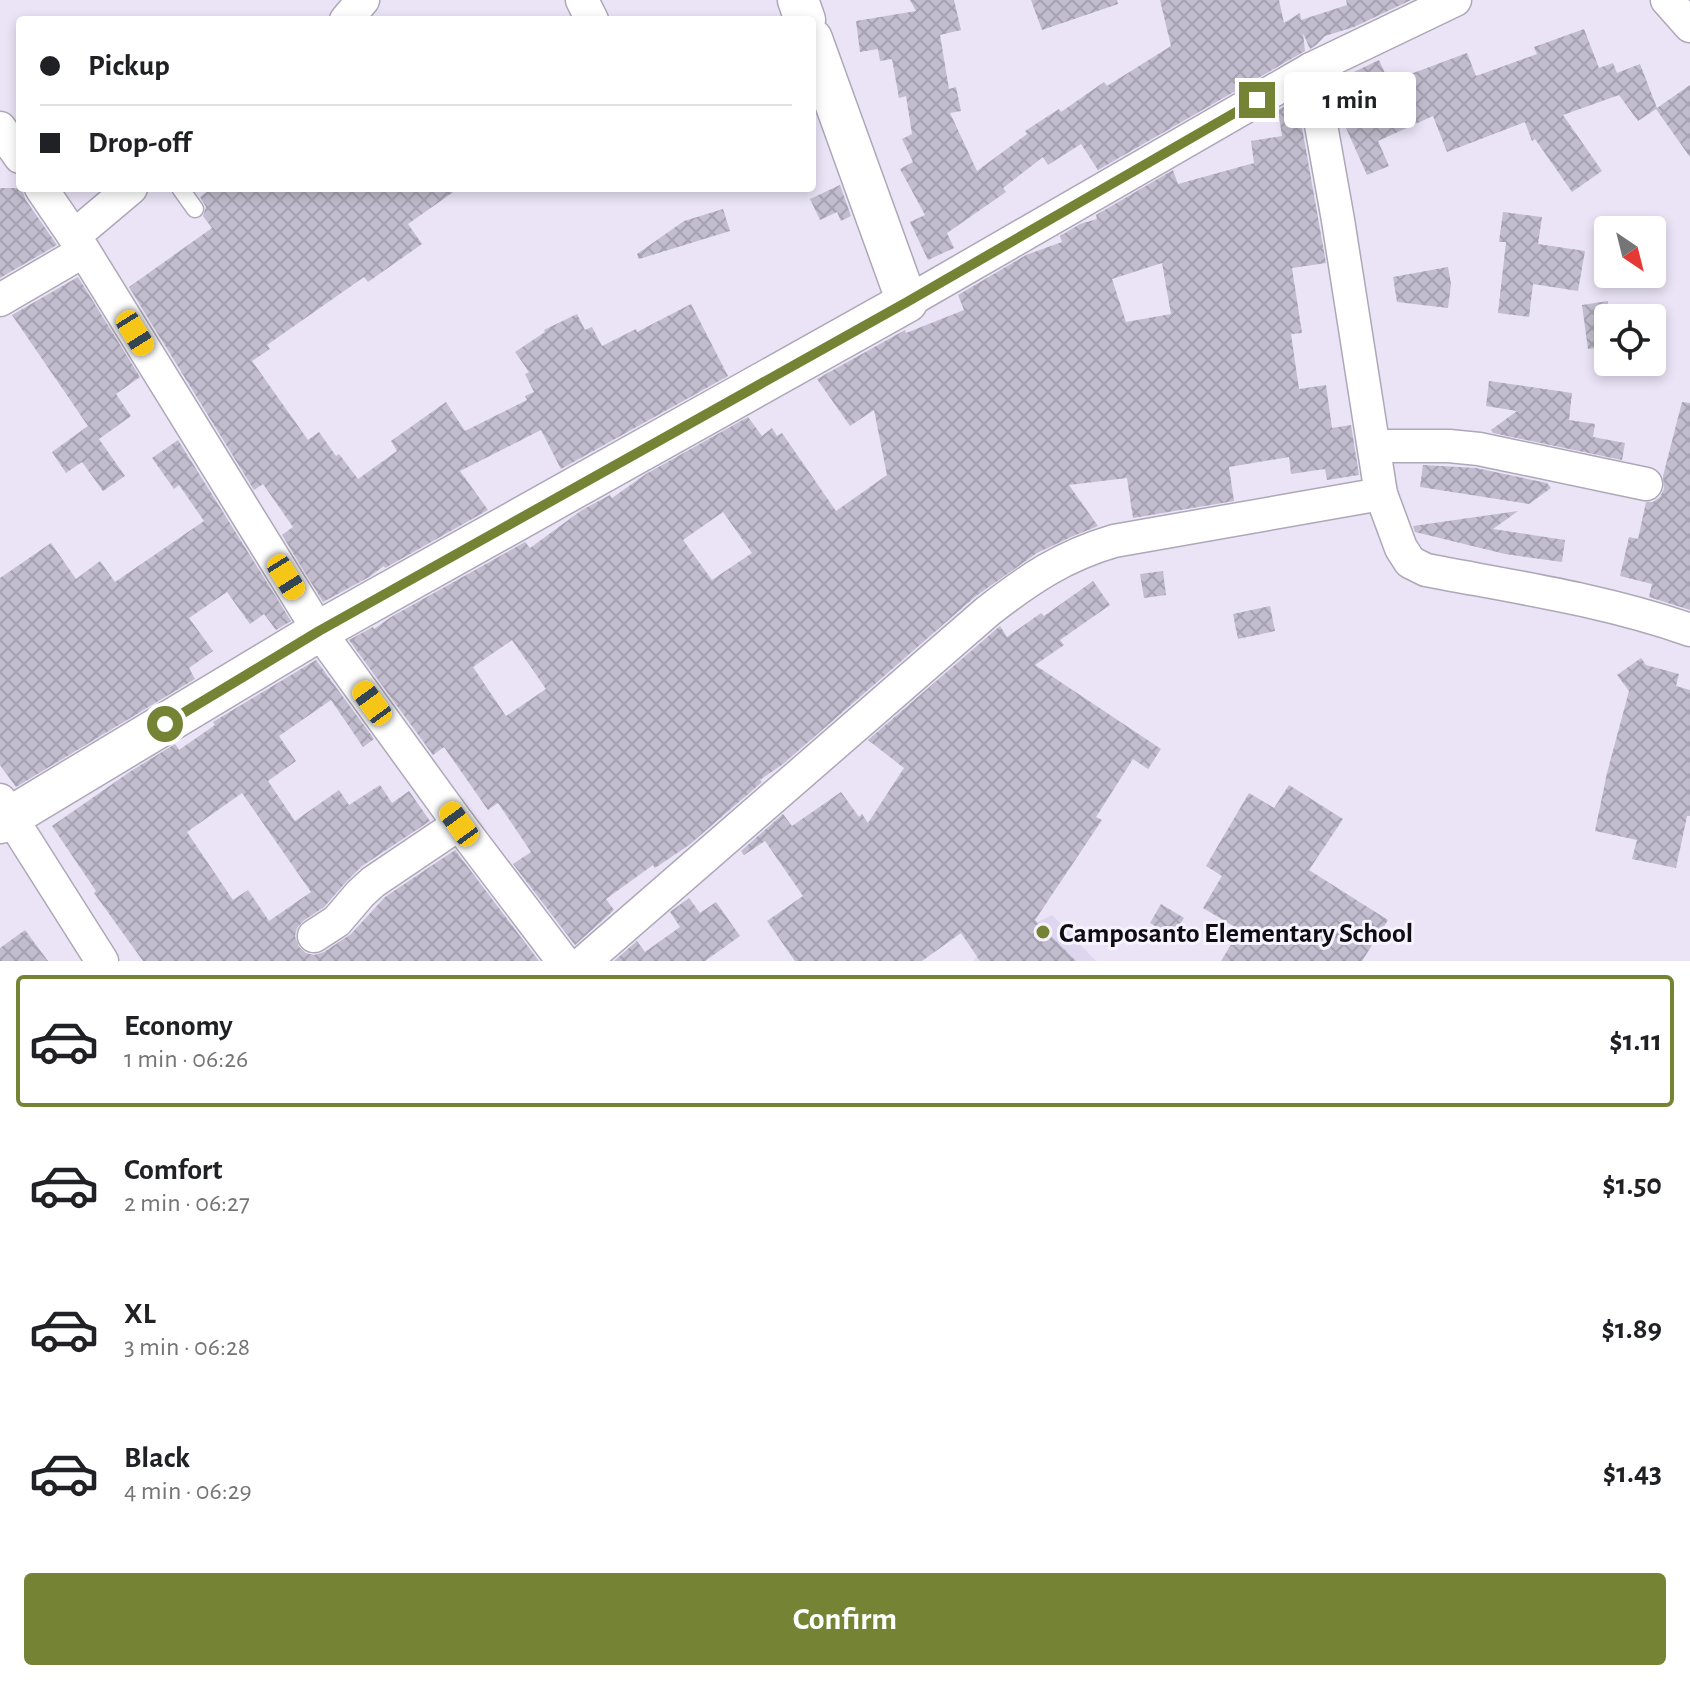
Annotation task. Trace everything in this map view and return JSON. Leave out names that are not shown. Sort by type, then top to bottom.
[{"type":"street","points":[[349,16],[363,0]]},
{"type":"street","points":[[102,961],[3,813],[319,631],[907,302],[1311,69],[1455,0]]},
{"type":"street","points":[[1667,0],[1690,26]]},
{"type":"street","points":[[816,50],[907,302]]},
{"type":"street","points":[[1311,69],[1381,494],[1401,548],[1410,562],[1426,570],[1567,597],[1652,617],[1690,630]]},
{"type":"street","points":[[0,128],[16,151]]},
{"type":"street","points":[[44,192],[319,631],[563,961]]},
{"type":"street","points":[[0,300],[79,244],[127,192]]},
{"type":"street","points":[[1374,446],[1479,449],[1646,484]]},
{"type":"street","points":[[585,961],[1024,582],[1086,549],[1114,541],[1381,494]]},
{"type":"street","points":[[314,936],[337,921],[373,882],[459,824]]},
{"type":"lane","points":[[183,192],[195,209]]},
{"type":"shaded area","name":"Camposanto Elementary School","points":[[1052,915],[1096,961],[973,961],[983,949]]},
{"type":"building","points":[[910,0],[954,0],[961,30],[940,35],[949,89],[956,87],[961,111],[950,113],[977,171],[1027,134],[1025,131],[1059,109],[1061,112],[1104,82],[1107,86],[1171,46],[1160,0],[1279,0],[1284,23],[1300,13],[1301,20],[1347,5],[1346,0],[1411,0],[1354,27],[1325,36],[1310,49],[1303,33],[1305,51],[1098,170],[1081,144],[1048,165],[1043,157],[1003,188],[1006,192],[947,233],[954,248],[928,260],[910,222],[925,215],[900,169],[913,162],[902,139],[912,134],[906,96],[899,98],[892,59],[880,61],[878,49],[860,52],[856,21],[916,11]]},
{"type":"building","points":[[1031,0],[1117,0],[1118,4],[1042,30]]},
{"type":"building","points":[[1584,29],[1599,68],[1613,63],[1617,73],[1640,64],[1657,108],[1690,85],[1690,157],[1656,109],[1638,121],[1619,95],[1563,115],[1602,171],[1572,192],[1535,139],[1532,141],[1525,122],[1447,152],[1433,116],[1378,141],[1389,166],[1367,175],[1338,110],[1333,82],[1379,60],[1389,82],[1467,53],[1476,76],[1537,54],[1534,47]]},
{"type":"building","points":[[1297,99],[1326,263],[1292,268],[1302,333],[1291,334],[1299,389],[1326,385],[1332,428],[1351,425],[1359,475],[1327,480],[1325,469],[1291,474],[1289,457],[1229,467],[1234,501],[1133,518],[1127,478],[1069,485],[1098,526],[1037,553],[976,596],[783,764],[760,780],[762,782],[689,845],[655,868],[653,865],[606,899],[614,910],[575,945],[513,864],[531,852],[498,803],[488,810],[444,747],[433,755],[349,640],[374,629],[525,542],[530,548],[582,510],[610,495],[612,498],[646,474],[748,417],[762,436],[772,428],[777,436],[782,433],[836,511],[887,475],[874,410],[850,426],[817,379],[905,330],[906,333],[964,310],[958,295],[1026,255],[1062,242],[1060,236],[1080,224],[1097,219],[1096,215],[1173,170],[1178,184],[1254,163],[1251,141],[1282,136],[1278,110]],"holes":[[[1162,263],[1171,314],[1126,322],[1112,279]],[[723,512],[752,553],[712,580],[683,540]],[[512,640],[546,689],[506,716],[473,667]]]},
{"type":"building","points":[[840,185],[851,216],[841,221],[837,212],[820,220],[810,199]]},
{"type":"building","points":[[0,188],[16,188],[16,192],[23,192],[57,245],[0,278]]},
{"type":"building","points":[[207,192],[453,192],[408,224],[422,244],[368,282],[364,277],[267,345],[270,349],[252,361],[308,440],[319,432],[358,479],[397,451],[391,441],[446,402],[465,431],[527,400],[525,396],[534,392],[525,374],[529,372],[515,352],[544,330],[577,314],[585,330],[592,327],[602,346],[691,304],[728,376],[561,469],[541,430],[460,471],[488,510],[323,602],[282,535],[293,527],[263,484],[254,490],[129,287],[212,228],[203,216],[206,207],[200,197]]},
{"type":"building","points":[[723,209],[730,231],[639,259],[637,254],[684,221]]},
{"type":"building","points":[[1503,212],[1542,217],[1538,244],[1585,251],[1578,291],[1533,284],[1529,317],[1498,313],[1506,242],[1499,242]]},
{"type":"building","points":[[1448,267],[1451,284],[1448,308],[1397,302],[1393,277]]},
{"type":"building","points":[[78,277],[140,377],[116,394],[131,416],[99,439],[125,476],[103,491],[82,462],[66,473],[52,452],[88,426],[12,315]]},
{"type":"building","points":[[1608,301],[1608,304],[1594,304],[1594,348],[1588,349],[1582,305]]},
{"type":"building","points":[[1489,381],[1572,393],[1569,420],[1595,424],[1593,437],[1625,443],[1622,460],[1493,433],[1491,430],[1517,411],[1486,406]]},
{"type":"building","points":[[1682,402],[1690,403],[1690,610],[1649,597],[1652,584],[1620,576],[1629,537],[1638,539],[1646,502],[1660,497],[1664,489],[1663,476]]},
{"type":"building","points":[[178,440],[291,621],[276,630],[264,614],[250,624],[227,592],[189,618],[213,651],[189,668],[195,679],[16,787],[0,765],[0,578],[51,543],[76,579],[100,561],[115,582],[204,521],[179,485],[174,489],[152,458]]},
{"type":"building","points":[[1423,465],[1476,468],[1547,483],[1551,488],[1529,504],[1420,487]]},
{"type":"building","points":[[1518,511],[1493,529],[1565,540],[1562,562],[1505,554],[1415,532],[1413,526]]},
{"type":"building","points":[[1163,571],[1166,595],[1144,598],[1140,574]]},
{"type":"building","points":[[1093,581],[1110,605],[1060,640],[1064,645],[1035,665],[1161,749],[1148,769],[1133,759],[1096,817],[1102,820],[1035,920],[1076,961],[980,961],[961,933],[922,961],[795,961],[767,921],[803,896],[765,841],[744,855],[741,851],[783,814],[792,826],[841,792],[859,817],[862,814],[868,823],[904,768],[868,740],[1000,626],[1007,637],[1041,613],[1044,616]]},
{"type":"building","points":[[1270,606],[1275,631],[1238,639],[1233,614]]},
{"type":"building","points":[[1641,658],[1646,665],[1679,674],[1676,686],[1690,690],[1690,816],[1687,816],[1676,868],[1632,859],[1637,840],[1595,831],[1629,691],[1617,675]]},
{"type":"building","points":[[316,660],[374,739],[363,747],[331,700],[279,736],[296,761],[268,781],[295,821],[339,790],[349,805],[380,785],[392,803],[409,791],[430,821],[362,866],[324,907],[303,921],[295,936],[299,947],[306,953],[314,955],[324,952],[351,934],[385,897],[455,850],[539,961],[143,961],[94,893],[96,891],[52,826],[175,744],[179,750],[215,725],[213,722]],"holes":[[[242,793],[311,892],[269,921],[248,890],[233,900],[187,832]]]},
{"type":"building","points":[[1289,785],[1343,819],[1309,870],[1388,920],[1362,961],[1221,961],[1240,930],[1203,908],[1222,876],[1206,866],[1249,793],[1274,808]]},
{"type":"building","points":[[689,898],[700,913],[716,902],[740,936],[705,961],[614,961],[637,941],[645,952],[680,927],[670,912]]},
{"type":"building","points":[[1161,904],[1184,918],[1172,936],[1150,923]]},
{"type":"building","points":[[25,930],[48,961],[0,961],[0,948]]},
{"type":"place","name":"Camposanto Elementary School","points":[[1043,932]]},
{"type":"route","points":[[165,724],[319,631],[907,302],[1257,100]]}]
